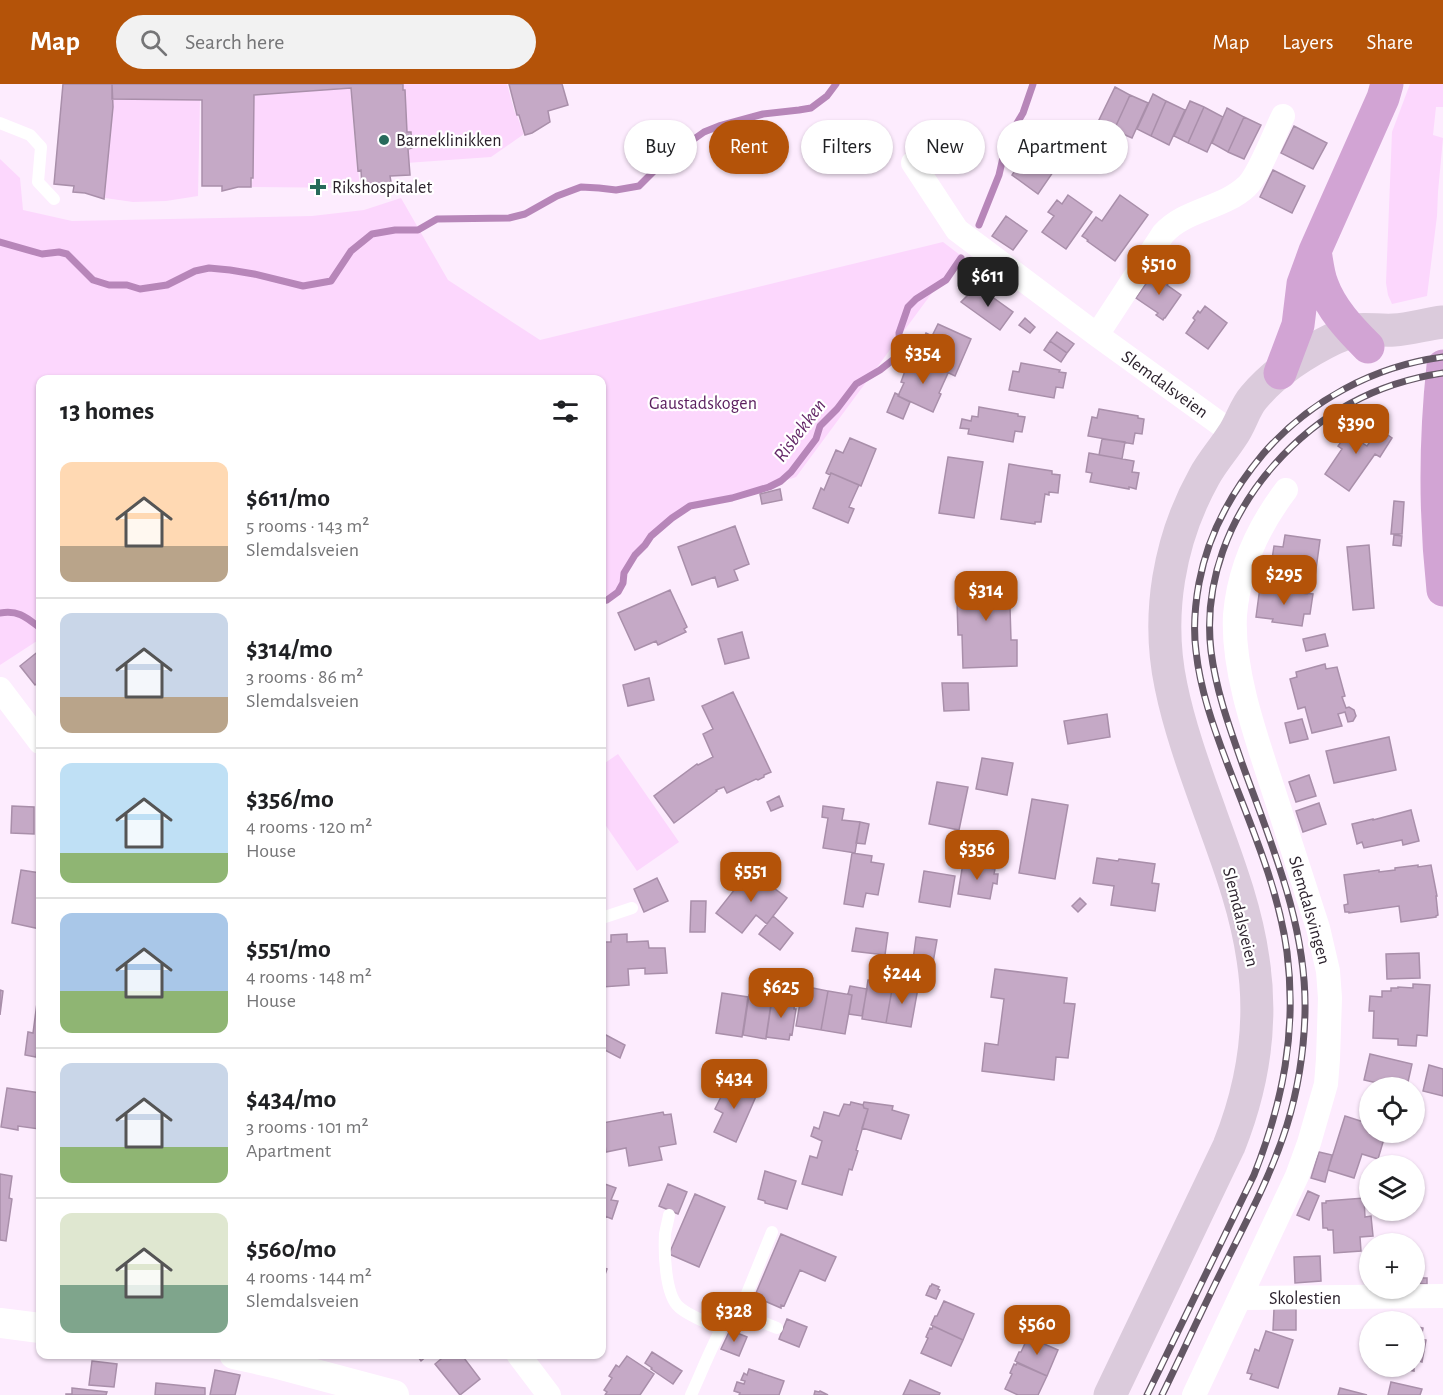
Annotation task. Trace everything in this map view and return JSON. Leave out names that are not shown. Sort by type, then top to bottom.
[{"type":"highway","points":[[1280,373],[1298,325],[1303,284],[1315,251],[1383,98],[1387,84]]},
{"type":"highway","points":[[1315,251],[1322,284],[1339,315],[1395,331]]},
{"type":"highway","points":[[1443,366],[1439,412],[1437,506],[1443,590]]},
{"type":"main road","name":"Slemdalsveien","points":[[1110,1395],[1227,1152],[1247,1095],[1256,1032],[1254,961],[1249,935],[1234,879],[1182,730],[1170,685],[1165,636],[1168,586],[1173,554],[1182,525],[1204,476],[1234,434],[1252,398],[1306,354],[1395,331]]},
{"type":"main road","name":"Slemdalsveien","points":[[1234,434],[1319,373],[1395,331]]},
{"type":"street","points":[[1096,335],[1170,226],[1227,200],[1250,184],[1283,116]]},
{"type":"street","name":"Slemdalsveien","points":[[920,174],[957,230],[1096,335],[1234,434]]},
{"type":"street","name":"Slemdalsvingen","points":[[1194,1395],[1288,1196],[1309,1143],[1326,1084],[1329,998],[1326,957],[1261,755],[1245,699],[1237,655],[1235,616],[1241,577],[1263,524],[1272,508],[1287,490]]},
{"type":"street","points":[[0,689],[36,737]]},
{"type":"street","name":"Skolestien","points":[[1240,1298],[1443,1296]]},
{"type":"street","points":[[0,1323],[36,1328]]},
{"type":"street","points":[[254,1359],[394,1395]]},
{"type":"street","points":[[522,1359],[549,1395]]},
{"type":"lane","points":[[0,123],[30,135],[41,147],[38,182],[54,199]]},
{"type":"lane","points":[[606,917],[632,908]]},
{"type":"lane","points":[[669,1215],[665,1233],[665,1257],[672,1298],[684,1311],[721,1329]]},
{"type":"lane","points":[[691,1395],[721,1329],[746,1296],[772,1232]]},
{"type":"lane","points":[[735,1311],[777,1328]]},
{"type":"green space","points":[[399,84],[507,84],[524,134],[491,157],[406,163]]},
{"type":"green space","points":[[1410,84],[1443,84],[1443,107],[1436,107],[1433,135],[1443,138],[1437,216],[1427,296],[1392,304],[1386,283],[1392,132]]},
{"type":"green space","points":[[350,86],[360,188],[251,187],[253,178],[251,94]]},
{"type":"green space","points":[[108,98],[200,99],[198,196],[166,201],[133,202],[98,197]]},
{"type":"green space","name":"Gaustadskogen","points":[[0,159],[20,178],[23,210],[72,221],[312,216],[364,210],[401,198],[448,280],[540,340],[943,242],[960,255],[796,477],[732,498],[690,506],[672,517],[651,535],[635,555],[624,573],[623,583],[618,592],[606,600],[606,375],[36,375],[36,642],[0,665]]},
{"type":"green space","points":[[618,754],[679,842],[637,871],[606,826],[606,762]]},
{"type":"building","points":[[63,84],[112,84],[113,107],[104,199],[73,192],[74,186],[54,184]]},
{"type":"building","name":"Barneklinikken","points":[[112,84],[403,84],[407,132],[411,132],[412,148],[408,149],[410,175],[390,176],[391,182],[362,188],[361,170],[358,171],[351,88],[254,95],[251,187],[222,191],[222,186],[202,186],[202,100],[112,99]]},
{"type":"building","points":[[509,84],[562,84],[568,105],[548,111],[550,122],[525,135]]},
{"type":"building","points":[[1115,87],[1130,95],[1119,120],[1099,120]]},
{"type":"building","points":[[1153,94],[1166,101],[1151,136],[1137,129]]},
{"type":"building","points":[[1130,95],[1148,103],[1132,138],[1128,136],[1128,120],[1119,120]]},
{"type":"building","points":[[1166,101],[1185,110],[1169,145],[1151,136]]},
{"type":"building","points":[[1190,101],[1204,107],[1188,143],[1174,136]]},
{"type":"building","points":[[1204,107],[1223,117],[1207,152],[1188,143]]},
{"type":"building","points":[[1227,108],[1244,117],[1228,152],[1212,143]]},
{"type":"building","points":[[1244,117],[1261,125],[1244,159],[1228,152]]},
{"type":"building","points":[[1294,126],[1327,143],[1313,169],[1281,153]]},
{"type":"building","points":[[1273,170],[1305,186],[1292,213],[1260,197]]},
{"type":"building","points":[[1013,174],[1052,174],[1038,194]]},
{"type":"building","points":[[1068,195],[1092,212],[1066,249],[1042,232],[1054,216],[1048,212],[1057,200],[1062,204]]},
{"type":"building","points":[[1120,195],[1148,215],[1115,261],[1082,236],[1096,217],[1102,221]]},
{"type":"building","points":[[1006,216],[1027,231],[1013,250],[992,236]]},
{"type":"building","points":[[1152,275],[1162,282],[1166,276],[1171,280],[1167,285],[1181,295],[1163,320],[1156,315],[1158,313],[1136,298]]},
{"type":"building","points":[[977,286],[1013,312],[1000,330],[961,302]]},
{"type":"building","points":[[1205,306],[1227,323],[1208,349],[1186,333],[1195,320],[1193,318]]},
{"type":"building","points":[[1025,318],[1035,327],[1030,333],[1019,325]]},
{"type":"building","points":[[938,324],[971,339],[955,376],[921,360],[924,354],[918,351],[926,333],[932,336]]},
{"type":"building","points":[[1057,332],[1074,344],[1067,353],[1050,341]]},
{"type":"building","points":[[1050,341],[1067,353],[1061,362],[1044,350]]},
{"type":"building","points":[[920,360],[948,373],[933,412],[898,396],[904,383],[901,382],[906,368],[910,370],[911,366],[916,369]]},
{"type":"building","points":[[1021,363],[1066,373],[1063,388],[1056,387],[1054,398],[1009,390],[1013,371],[1019,372]]},
{"type":"building","points":[[895,393],[910,402],[903,419],[887,412]]},
{"type":"building","points":[[979,407],[1025,417],[1022,432],[1015,431],[1013,442],[968,434],[969,429],[960,428],[962,419],[971,421],[972,416],[978,417]]},
{"type":"building","points":[[1099,409],[1144,419],[1142,434],[1135,433],[1133,444],[1088,436],[1092,417],[1097,418]]},
{"type":"building","points":[[1356,421],[1370,430],[1361,442],[1367,446],[1379,429],[1392,438],[1380,457],[1375,454],[1349,491],[1325,474],[1342,449],[1338,446]]},
{"type":"building","points":[[850,438],[876,449],[861,486],[826,473],[836,450],[843,453]]},
{"type":"building","points":[[1102,439],[1125,442],[1122,459],[1099,455]]},
{"type":"building","points":[[1089,453],[1134,461],[1132,472],[1139,473],[1136,489],[1090,482],[1092,473],[1086,472]]},
{"type":"building","points":[[948,457],[983,462],[974,518],[939,513]]},
{"type":"building","points":[[1009,464],[1052,471],[1052,474],[1060,475],[1058,493],[1045,494],[1041,522],[1035,522],[1035,524],[1001,519]]},
{"type":"building","points":[[831,473],[859,485],[849,507],[854,509],[848,523],[813,508],[821,488],[824,490]]},
{"type":"building","points":[[780,489],[782,500],[762,504],[760,494]]},
{"type":"building","points":[[1394,501],[1404,502],[1402,534],[1391,534]]},
{"type":"building","points":[[735,526],[749,564],[734,570],[738,580],[718,587],[715,577],[692,585],[678,547]]},
{"type":"building","points":[[1285,535],[1320,540],[1314,584],[1308,583],[1307,594],[1277,589],[1279,567],[1271,566],[1274,546],[1283,547]]},
{"type":"building","points":[[1394,535],[1402,536],[1401,546],[1393,545]]},
{"type":"building","points":[[1369,545],[1374,608],[1353,610],[1347,547]]},
{"type":"building","points":[[1009,575],[1011,640],[1017,640],[1017,666],[963,668],[962,635],[958,635],[957,600],[961,600],[960,577]]},
{"type":"building","points":[[1260,587],[1313,594],[1310,614],[1304,614],[1302,626],[1272,622],[1273,619],[1256,617]]},
{"type":"building","points":[[670,590],[687,627],[684,629],[686,632],[658,645],[656,641],[635,650],[618,613]]},
{"type":"building","points":[[742,632],[749,658],[725,664],[718,639]]},
{"type":"building","points":[[1325,634],[1328,646],[1306,651],[1303,639]]},
{"type":"building","points":[[36,653],[36,684],[35,685],[20,666]]},
{"type":"building","points":[[1325,664],[1326,669],[1337,667],[1346,708],[1354,710],[1356,716],[1353,721],[1348,722],[1345,712],[1338,714],[1342,726],[1312,733],[1305,707],[1298,709],[1290,679],[1297,677],[1296,672]]},
{"type":"building","points":[[649,678],[654,700],[628,706],[623,685]]},
{"type":"building","points":[[942,683],[968,683],[969,710],[944,711]]},
{"type":"building","points":[[733,692],[771,772],[727,793],[724,787],[716,790],[674,823],[654,796],[697,764],[713,757],[703,734],[713,729],[702,706]]},
{"type":"building","points":[[1107,714],[1110,737],[1068,744],[1064,721]]},
{"type":"building","points":[[1302,719],[1308,739],[1290,743],[1285,723]]},
{"type":"building","points":[[1389,737],[1396,770],[1334,783],[1326,751]]},
{"type":"building","points":[[982,758],[1013,763],[1007,795],[976,789]]},
{"type":"building","points":[[1309,775],[1316,796],[1296,802],[1289,782]]},
{"type":"building","points":[[937,782],[968,787],[959,830],[929,824]]},
{"type":"building","points":[[779,796],[783,806],[771,811],[767,802]]},
{"type":"building","points":[[1032,799],[1068,805],[1055,879],[1019,873]]},
{"type":"building","points":[[1319,803],[1326,824],[1303,832],[1296,811]]},
{"type":"building","points":[[12,806],[34,807],[34,834],[11,833]]},
{"type":"building","points":[[823,806],[844,809],[842,820],[860,822],[855,853],[823,848],[828,818],[822,817]]},
{"type":"building","points":[[1411,810],[1419,841],[1403,845],[1402,840],[1364,848],[1362,842],[1357,844],[1352,824]]},
{"type":"building","points":[[860,822],[869,824],[865,844],[856,843]]},
{"type":"building","points":[[852,853],[872,856],[871,862],[884,864],[878,895],[866,893],[863,907],[844,904]]},
{"type":"building","points":[[1097,858],[1155,864],[1152,883],[1159,884],[1155,911],[1111,905],[1114,886],[1093,883]]},
{"type":"building","points":[[963,863],[995,869],[994,874],[998,874],[997,884],[993,883],[990,899],[958,894]]},
{"type":"building","points":[[1418,865],[1418,867],[1431,865],[1437,896],[1438,915],[1436,917],[1401,922],[1399,906],[1345,912],[1344,905],[1348,904],[1344,875],[1395,870],[1395,868]]},
{"type":"building","points":[[21,870],[36,872],[36,928],[12,923]]},
{"type":"building","points":[[750,870],[787,898],[767,924],[756,915],[742,933],[716,913]]},
{"type":"building","points":[[924,871],[955,876],[950,907],[919,902]]},
{"type":"building","points":[[657,878],[668,901],[644,912],[634,889]]},
{"type":"building","points":[[1080,898],[1086,904],[1078,912],[1072,906]]},
{"type":"building","points":[[691,901],[706,901],[705,932],[690,932]]},
{"type":"building","points":[[773,916],[793,933],[780,950],[759,934]]},
{"type":"building","points":[[856,928],[888,933],[885,955],[852,951]]},
{"type":"building","points":[[627,934],[627,942],[648,941],[649,948],[665,948],[667,973],[645,974],[645,968],[628,969],[629,985],[606,987],[606,942],[611,942],[611,935]]},
{"type":"building","points":[[916,937],[937,940],[933,963],[913,960]]},
{"type":"building","points":[[1419,953],[1420,978],[1387,979],[1386,954]]},
{"type":"building","points":[[995,969],[1067,978],[1064,1003],[1075,1004],[1068,1058],[1056,1057],[1054,1080],[982,1071],[985,1043],[998,1045],[1004,999],[991,997]]},
{"type":"building","points":[[868,980],[893,984],[886,1023],[862,1019]]},
{"type":"building","points":[[893,984],[918,988],[911,1027],[886,1023]]},
{"type":"building","points":[[1413,984],[1430,985],[1427,1036],[1417,1035],[1416,1046],[1398,1045],[1398,1039],[1373,1038],[1374,1011],[1369,1011],[1370,996],[1382,997],[1382,991],[1391,991],[1391,988],[1398,987],[1413,988]]},
{"type":"building","points":[[803,986],[828,991],[821,1030],[796,1026]]},
{"type":"building","points":[[850,986],[867,989],[862,1016],[849,1014],[852,995],[848,994]]},
{"type":"building","points":[[0,990],[3,991],[0,1015]]},
{"type":"building","points":[[828,991],[852,995],[845,1034],[821,1030]]},
{"type":"building","points":[[722,993],[748,997],[742,1037],[716,1033]]},
{"type":"building","points":[[749,995],[772,999],[766,1039],[743,1035]]},
{"type":"building","points":[[772,997],[795,1001],[792,1035],[790,1034],[789,1040],[766,1037]]},
{"type":"building","points":[[36,1010],[36,1057],[25,1055],[28,1032],[33,1033]]},
{"type":"building","points":[[606,1035],[625,1045],[620,1058],[606,1051]]},
{"type":"building","points":[[1370,1054],[1412,1064],[1409,1077],[1365,1077]]},
{"type":"building","points":[[1429,1065],[1443,1069],[1443,1096],[1425,1092]]},
{"type":"building","points":[[729,1081],[757,1094],[736,1142],[714,1132],[723,1113],[715,1109]]},
{"type":"building","points":[[7,1088],[36,1092],[36,1129],[18,1126],[18,1130],[1,1127]]},
{"type":"building","points":[[851,1102],[868,1109],[856,1150],[858,1151],[852,1170],[849,1169],[842,1195],[802,1184],[810,1156],[817,1158],[822,1141],[811,1136],[814,1127],[819,1129],[824,1112],[839,1116],[844,1104],[850,1105]]},
{"type":"building","points":[[864,1102],[893,1106],[892,1110],[909,1115],[901,1139],[862,1128],[868,1109],[864,1108]]},
{"type":"building","points":[[663,1112],[664,1115],[671,1114],[676,1144],[659,1147],[662,1160],[629,1166],[626,1148],[606,1152],[606,1122]]},
{"type":"building","points":[[1345,1116],[1359,1120],[1359,1143],[1383,1143],[1379,1155],[1359,1155],[1354,1178],[1328,1170]]},
{"type":"building","points":[[1319,1152],[1332,1155],[1325,1182],[1311,1178]]},
{"type":"building","points":[[765,1171],[796,1181],[787,1209],[758,1199]]},
{"type":"building","points":[[0,1174],[12,1176],[9,1198],[12,1199],[6,1241],[0,1240]]},
{"type":"building","points":[[606,1184],[616,1188],[611,1200],[618,1201],[612,1219],[606,1216]]},
{"type":"building","points":[[668,1184],[687,1192],[678,1214],[659,1206]]},
{"type":"building","points":[[1308,1191],[1319,1196],[1309,1220],[1297,1215]]},
{"type":"building","points":[[695,1194],[725,1207],[699,1267],[669,1254]]},
{"type":"building","points":[[1359,1198],[1359,1221],[1372,1221],[1373,1233],[1359,1233],[1359,1251],[1334,1253],[1333,1230],[1323,1228],[1322,1203]]},
{"type":"building","points":[[781,1234],[836,1257],[825,1281],[800,1270],[781,1308],[760,1299],[762,1295],[756,1293]]},
{"type":"building","points":[[1320,1256],[1321,1281],[1295,1283],[1294,1257]]},
{"type":"building","points":[[932,1284],[940,1290],[936,1299],[926,1295]]},
{"type":"building","points":[[944,1301],[974,1314],[963,1340],[931,1325]]},
{"type":"building","points":[[1274,1309],[1296,1309],[1296,1330],[1273,1330]]},
{"type":"building","points":[[787,1319],[807,1327],[799,1347],[779,1339]]},
{"type":"building","points":[[933,1326],[963,1340],[951,1366],[921,1353],[930,1328],[932,1329]]},
{"type":"building","points":[[730,1330],[747,1337],[739,1356],[721,1349]]},
{"type":"building","points":[[1266,1331],[1293,1340],[1278,1388],[1250,1379],[1252,1374],[1247,1373],[1255,1349],[1259,1351]]},
{"type":"building","points":[[1028,1337],[1058,1350],[1047,1376],[1015,1361]]},
{"type":"building","points":[[652,1352],[682,1371],[673,1384],[645,1363]]},
{"type":"building","points":[[627,1356],[654,1374],[640,1395],[605,1395],[607,1392],[604,1390],[612,1378],[609,1376],[616,1365],[619,1367]]},
{"type":"building","points":[[441,1359],[465,1359],[480,1379],[460,1395],[435,1364]]},
{"type":"building","points":[[92,1361],[117,1364],[114,1387],[89,1385]]},
{"type":"building","points":[[1017,1363],[1047,1376],[1038,1395],[1018,1395],[1005,1389],[1014,1364]]},
{"type":"building","points":[[749,1369],[784,1381],[779,1395],[739,1395],[740,1393],[734,1391],[737,1382],[744,1384],[745,1381],[741,1380],[744,1373],[747,1375]]},
{"type":"building","points":[[215,1370],[240,1375],[235,1395],[210,1395]]},
{"type":"building","points":[[910,1380],[940,1393],[939,1395],[903,1395]]},
{"type":"building","points":[[1391,1382],[1422,1389],[1420,1395],[1388,1395]]},
{"type":"building","points":[[156,1383],[205,1388],[205,1395],[155,1395]]},
{"type":"building","points":[[72,1388],[107,1392],[106,1395],[66,1395],[72,1394]]},
{"type":"building","points":[[1340,1388],[1367,1395],[1338,1395]]},
{"type":"building","points":[[815,1391],[820,1391],[828,1395],[814,1395]]},
{"type":"waterway","points":[[0,242],[42,254],[59,252],[67,254],[93,280],[109,285],[127,285],[140,289],[167,285],[195,271],[209,268],[254,274],[303,286],[331,281],[351,251],[372,234],[395,230],[418,230],[437,219],[509,218],[525,214],[557,196],[581,187],[616,190],[639,186],[664,157],[704,132],[763,114],[811,108],[827,96],[836,84]]},
{"type":"waterway","name":"Risbekken","points":[[979,225],[999,175],[1007,140],[1023,113],[1033,84]]},
{"type":"waterway","name":"Risbekken","points":[[606,600],[618,592],[623,583],[624,573],[635,555],[651,536],[672,518],[690,506],[732,498],[769,487],[781,481],[791,472],[816,439],[820,426],[837,409],[856,384],[894,359],[900,346],[899,333],[908,307],[916,299],[946,280],[961,258]]},
{"type":"waterway","name":"Risbekken","points":[[0,613],[17,614],[36,625]]},
{"type":"railway","points":[[1147,1395],[1254,1175],[1280,1093],[1289,1038],[1290,981],[1283,927],[1270,879],[1212,721],[1198,665],[1195,617],[1208,547],[1241,483],[1263,454],[1301,418],[1322,402],[1368,378],[1392,368],[1443,357]]},
{"type":"railway","points":[[1162,1395],[1273,1163],[1287,1125],[1300,1070],[1305,1013],[1300,949],[1286,887],[1228,724],[1213,666],[1210,626],[1211,600],[1216,576],[1232,528],[1244,506],[1258,485],[1291,447],[1330,416],[1372,393],[1395,384],[1443,373]]},
{"type":"place","name":"Barneklinikken","points":[[384,140]]},
{"type":"place","name":"Rikshospitalet","points":[[318,187]]}]
